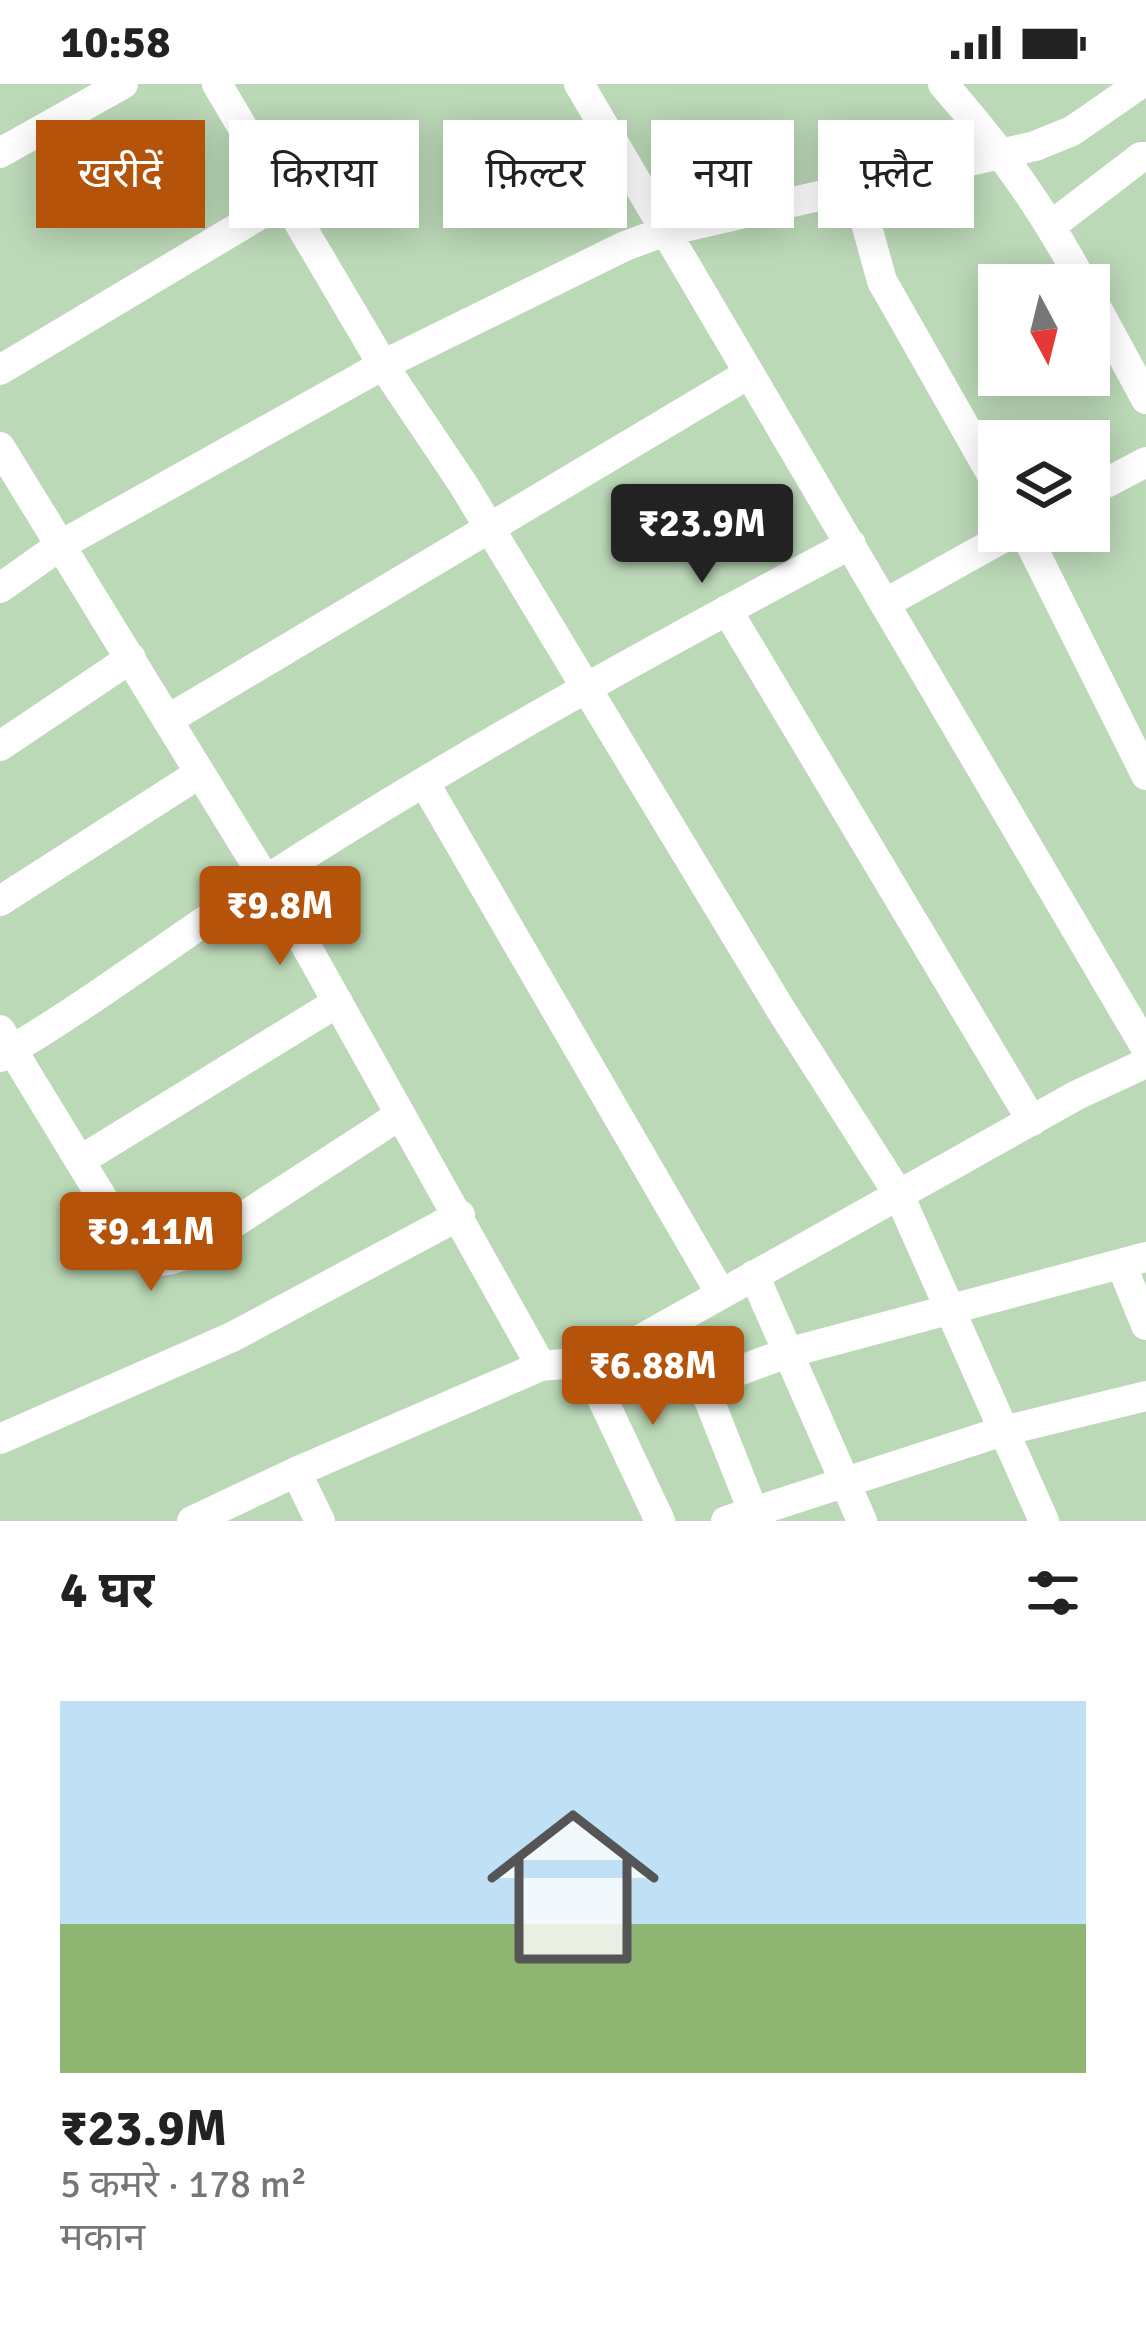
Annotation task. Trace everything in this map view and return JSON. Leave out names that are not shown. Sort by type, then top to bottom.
[{"type":"street","points":[[0,153],[123,84]]},
{"type":"street","points":[[217,84],[239,120]]},
{"type":"street","points":[[579,84],[1146,1048]]},
{"type":"street","points":[[943,84],[1003,152],[1073,264]]},
{"type":"street","points":[[974,159],[1035,146],[1072,131],[1140,84]]},
{"type":"street","points":[[1052,225],[1146,157]]},
{"type":"street","points":[[0,589],[61,545],[383,365],[625,246],[663,232],[818,197]]},
{"type":"street","points":[[0,370],[237,228]]},
{"type":"street","points":[[303,228],[383,365],[489,526],[781,1010],[899,1195],[1044,1521]]},
{"type":"street","points":[[867,228],[882,281],[978,450]]},
{"type":"street","points":[[1110,333],[1146,399]]},
{"type":"street","points":[[169,719],[748,374]]},
{"type":"street","points":[[0,447],[338,1002],[541,1366]]},
{"type":"street","points":[[1110,481],[1146,462]]},
{"type":"street","points":[[400,1114],[186,1254],[165,1263],[147,1260],[130,1245],[81,1160],[4,1046],[584,686],[851,544]]},
{"type":"street","points":[[886,603],[980,552]]},
{"type":"street","points":[[1030,552],[1146,775]]},
{"type":"street","points":[[727,610],[1031,1121]]},
{"type":"street","points":[[0,746],[131,658]]},
{"type":"street","points":[[0,901],[200,772]]},
{"type":"street","points":[[424,782],[721,1294]]},
{"type":"street","points":[[81,1160],[338,1002]]},
{"type":"street","points":[[192,1521],[541,1366],[585,1362],[618,1352],[1031,1121],[1146,1063]]},
{"type":"street","points":[[0,1439],[232,1337],[460,1215]]},
{"type":"street","points":[[703,1384],[787,1353],[1134,1261],[1146,1325]]},
{"type":"street","points":[[754,1276],[862,1521]]},
{"type":"street","points":[[677,1319],[746,1519],[1003,1431],[1146,1396]]},
{"type":"street","points":[[585,1362],[660,1521]]},
{"type":"street","points":[[296,1472],[320,1521]]}]
